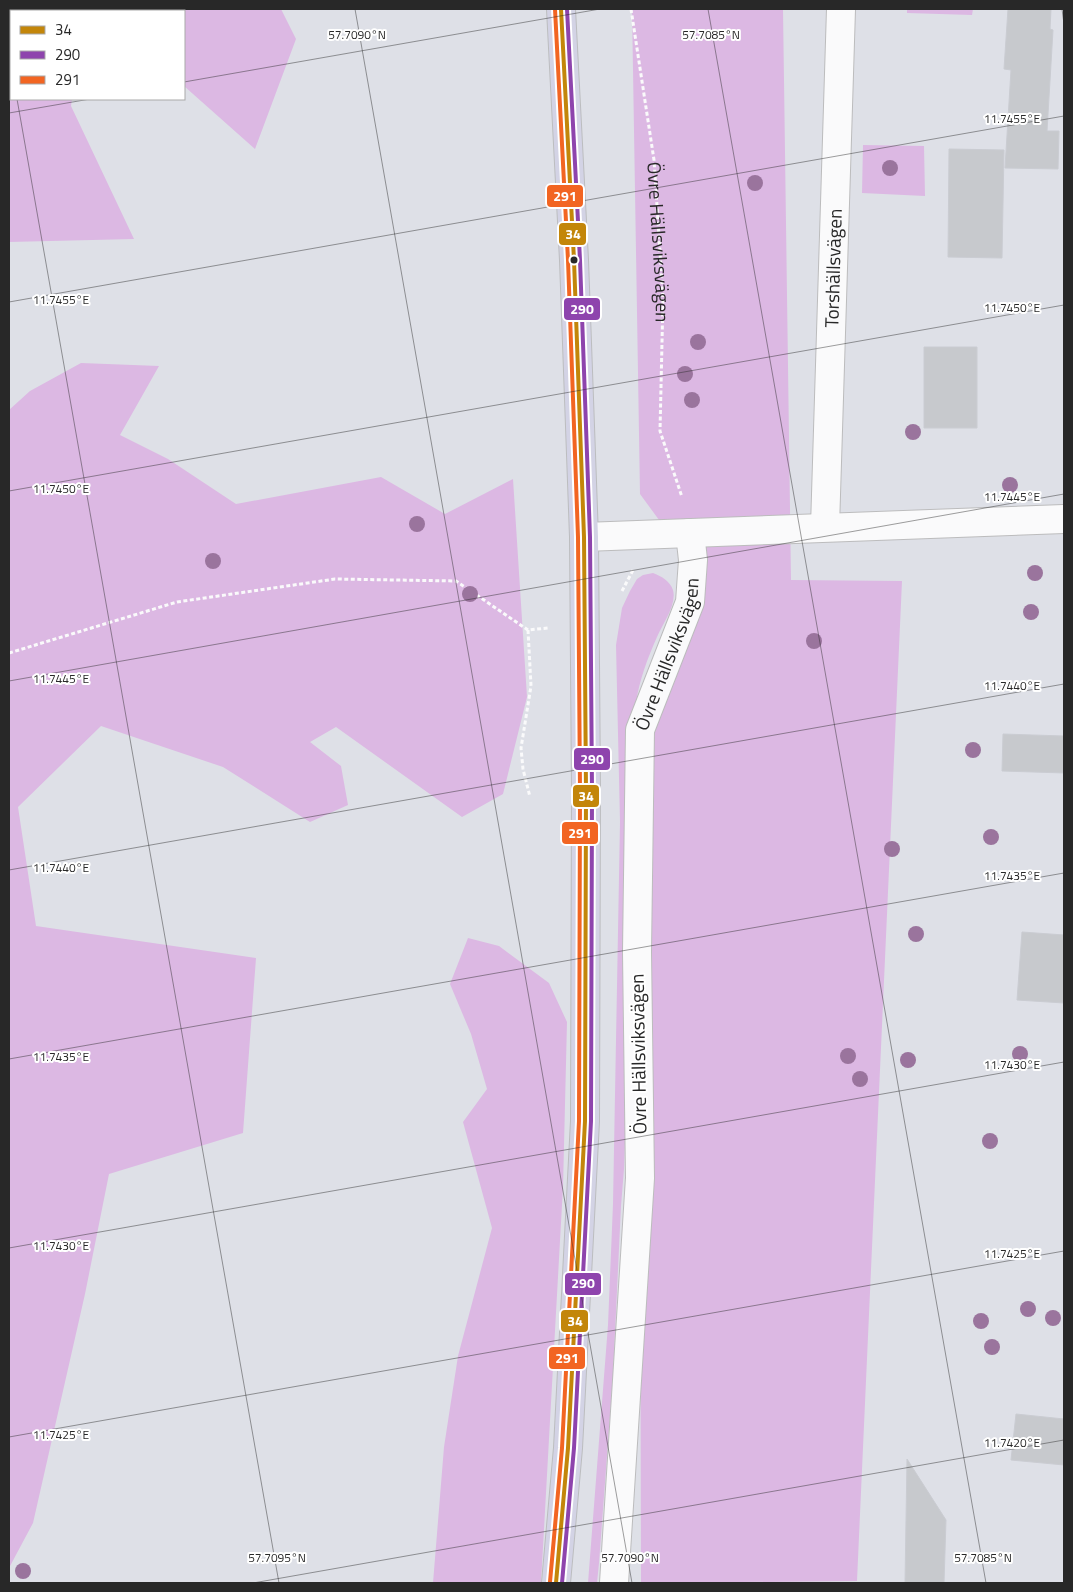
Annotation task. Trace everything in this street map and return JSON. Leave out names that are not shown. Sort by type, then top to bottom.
[{"type":"main road","points":[[556,1583],[568,1448],[586,1121],[584,537],[574,260],[561,9]]},
{"type":"street","name":"Torshällsvägen","points":[[825,527],[841,9]]},
{"type":"street","points":[[584,537],[1064,519]]},
{"type":"street","name":"Övre Hällsviksvägen","points":[[614,1583],[640,1178],[637,952],[640,730],[690,602],[693,560],[690,533]]},
{"type":"path","name":"Övre Hällsviksvägen","points":[[631,9],[654,160],[663,298],[660,432],[687,512],[690,533]]},
{"type":"path","points":[[618,598],[633,570],[641,569]]},
{"type":"path","points":[[9,653],[177,602],[335,579],[456,581],[528,630],[531,686],[521,748],[523,769],[530,797]]},
{"type":"shaded area","points":[[9,9],[88,9],[10,10],[10,100],[72,100],[71,106],[134,239],[9,242]]},
{"type":"shaded area","points":[[95,9],[281,9],[296,39],[255,149],[185,87],[185,10]]},
{"type":"shaded area","points":[[632,9],[783,9],[791,580],[902,581],[857,1581],[641,1583],[639,710],[703,580],[640,494]]},
{"type":"shaded area","points":[[907,9],[973,9],[972,15],[907,13]]},
{"type":"shaded area","points":[[863,145],[924,146],[925,196],[862,193]]},
{"type":"shaded area","points":[[81,363],[159,366],[120,435],[168,459],[236,504],[381,477],[445,514],[513,479],[527,697],[503,794],[462,817],[336,727],[310,742],[341,766],[348,805],[310,822],[223,767],[101,726],[18,807],[36,926],[256,958],[243,1133],[109,1174],[85,1294],[33,1523],[9,1568],[9,410],[30,391]]},
{"type":"shaded area","points":[[653,573],[667,581],[672,587],[674,596],[669,614],[644,669],[637,695],[634,720],[624,1169],[613,1375],[599,1563],[597,1583],[588,1583],[608,1325],[613,1204],[620,822],[616,645],[622,608],[630,591],[637,579],[643,575]]},
{"type":"shaded area","points":[[468,938],[499,946],[549,983],[567,1022],[563,1187],[541,1583],[433,1583],[444,1447],[458,1356],[492,1228],[463,1122],[487,1089],[471,1034],[450,984]]},
{"type":"building","points":[[1008,9],[1051,9],[1050,29],[1053,30],[1047,131],[1059,131],[1058,169],[1005,168],[1011,70],[1004,69]]},
{"type":"building","points":[[949,149],[1004,150],[1002,258],[948,257]]},
{"type":"building","points":[[924,347],[977,347],[977,428],[924,428]]},
{"type":"building","points":[[1003,734],[1064,736],[1064,773],[1002,771]]},
{"type":"building","points":[[1022,932],[1064,935],[1064,1003],[1017,1000]]},
{"type":"building","points":[[1016,1414],[1064,1419],[1064,1465],[1011,1460]]},
{"type":"building","points":[[907,1459],[946,1520],[944,1583],[905,1583]]},
{"type":"transit line","name":"291","points":[[550,1582],[562,1448],[579,1121],[580,792],[578,537],[568,260],[555,9]]},
{"type":"transit line","name":"34","points":[[556,1583],[568,1448],[585,1121],[586,792],[584,537],[574,260],[561,9]]},
{"type":"transit line","name":"290","points":[[562,1583],[574,1448],[591,1121],[592,792],[590,537],[580,260],[567,9]]}]
